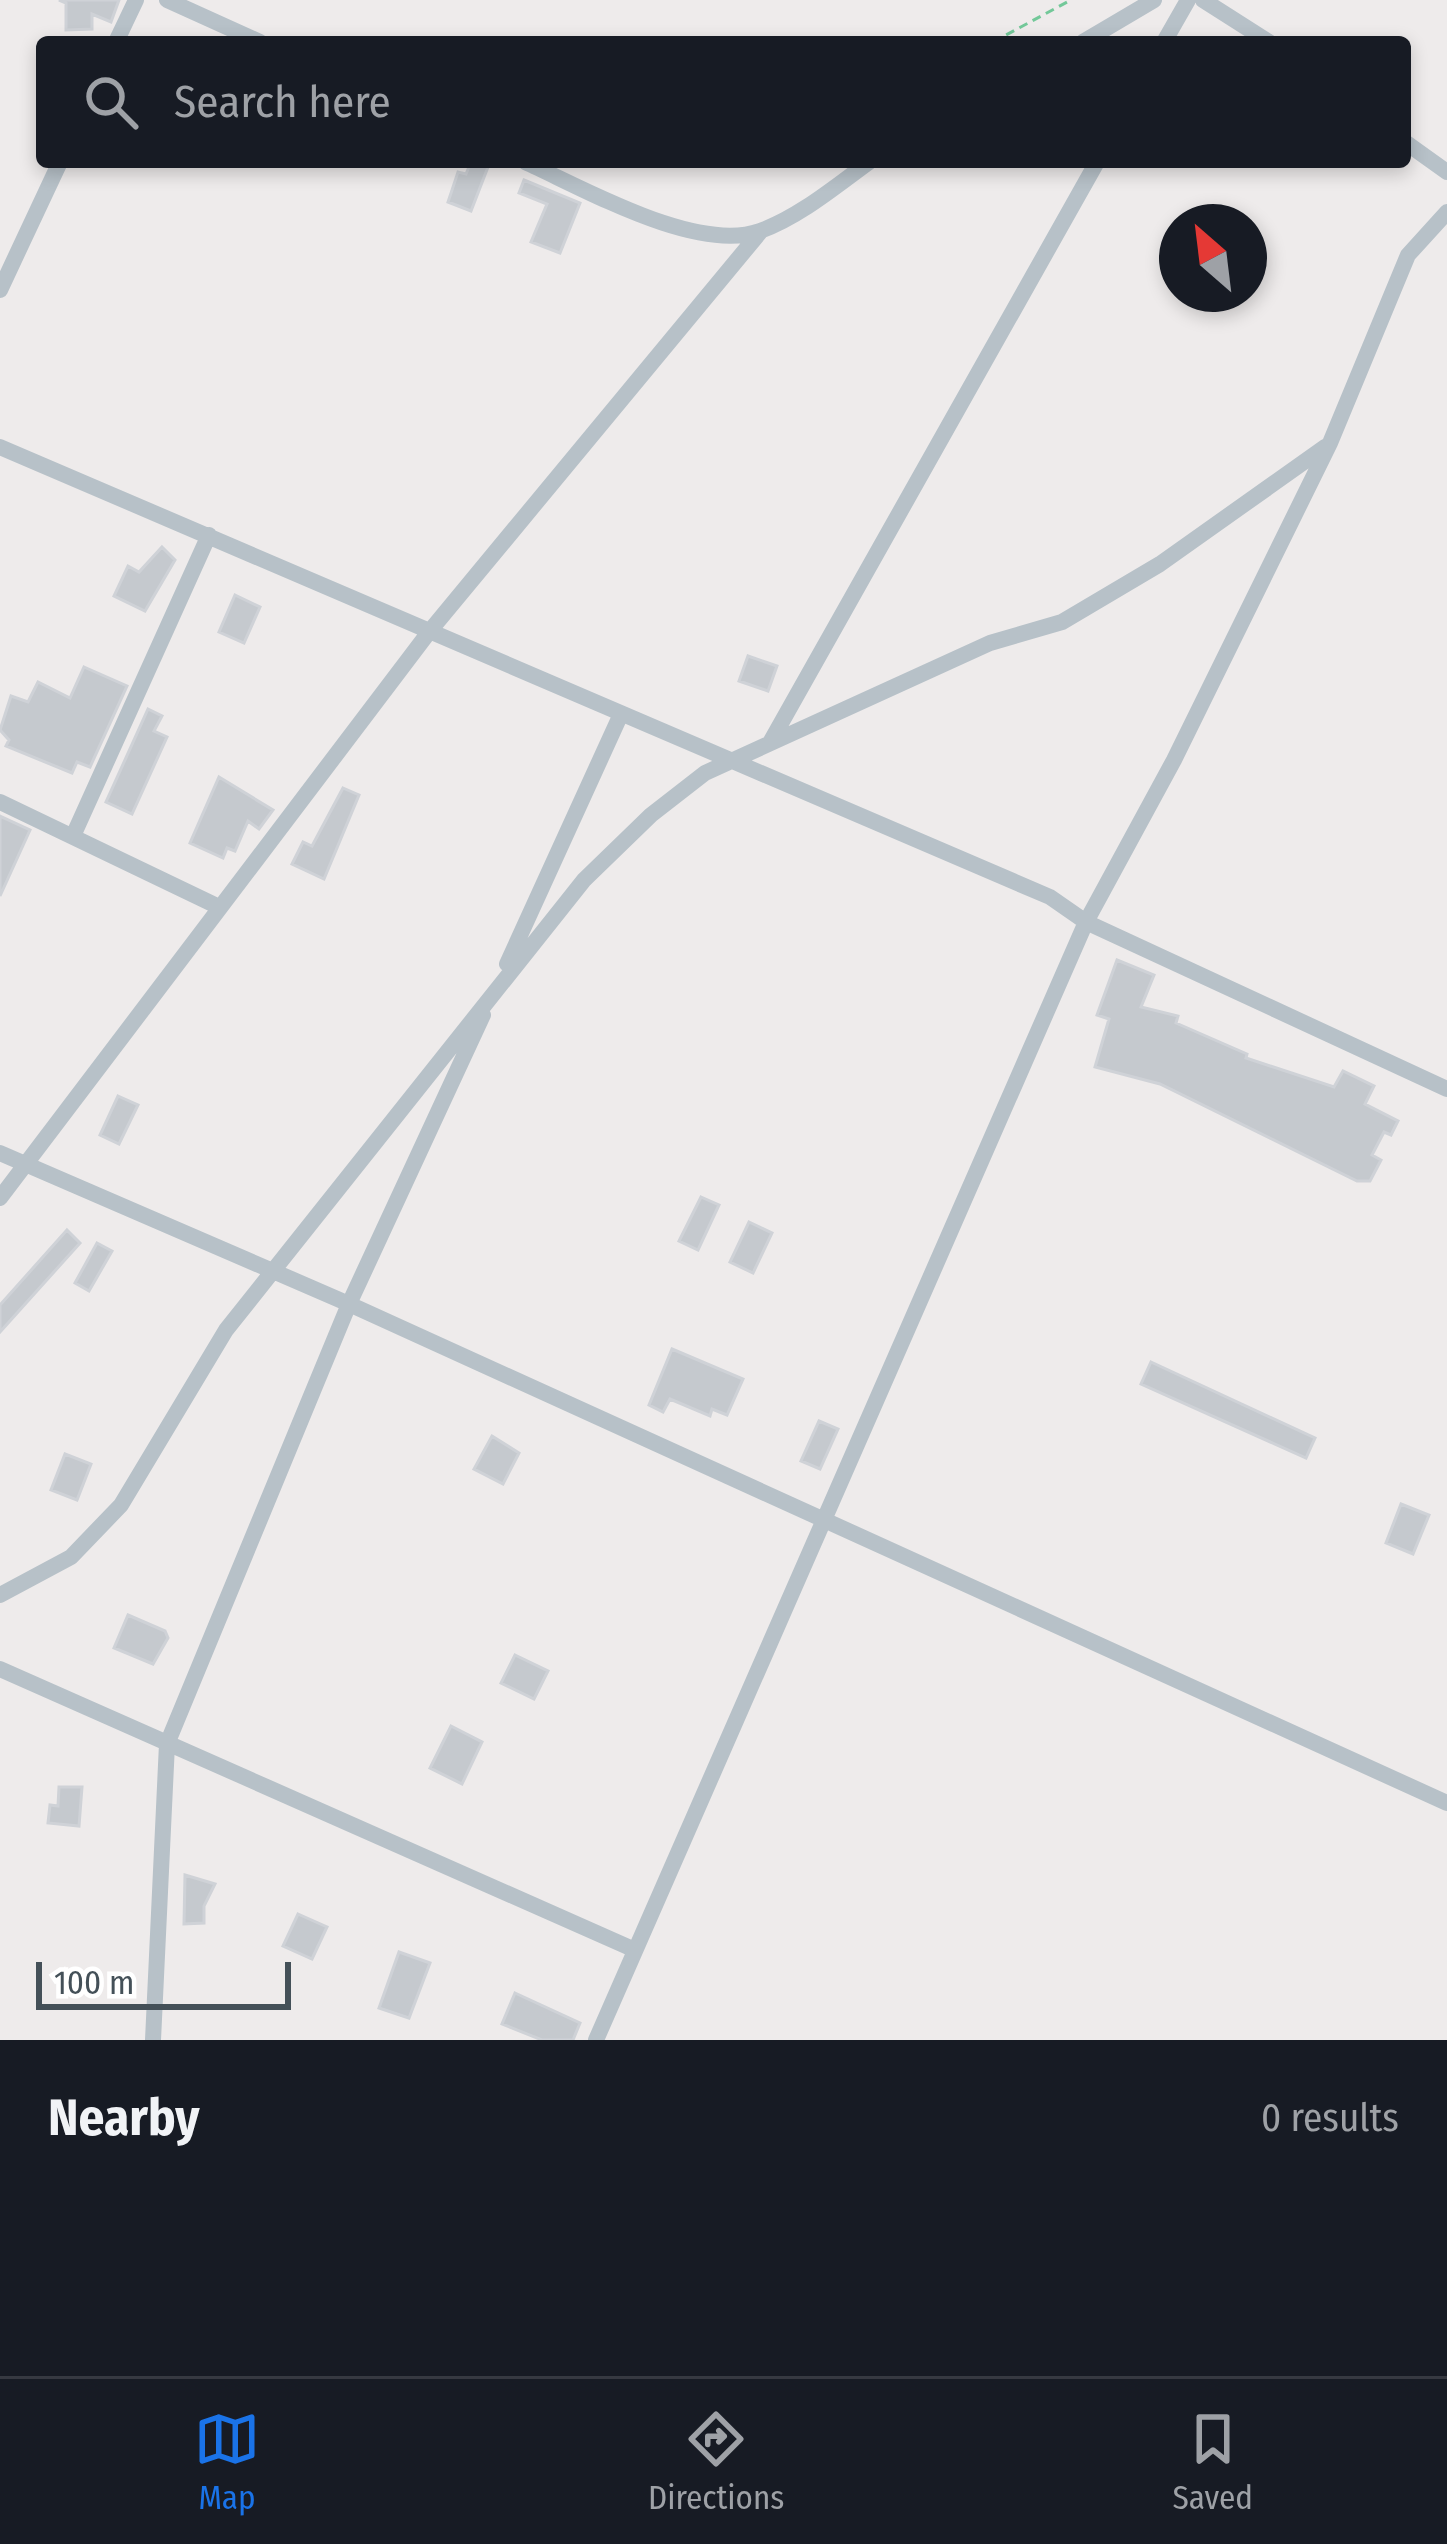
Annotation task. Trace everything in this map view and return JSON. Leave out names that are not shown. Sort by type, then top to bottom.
[{"type":"street","points":[[119,36],[136,0]]},
{"type":"street","points":[[167,0],[247,36]]},
{"type":"street","points":[[1093,36],[1154,0]]},
{"type":"street","points":[[1167,36],[1188,0]]},
{"type":"street","points":[[1203,0],[1260,36]]},
{"type":"street","points":[[1411,146],[1447,172]]},
{"type":"street","points":[[0,290],[5,265],[57,168]]},
{"type":"street","points":[[537,168],[632,211],[725,239],[761,231]]},
{"type":"street","points":[[0,1198],[429,632],[761,231],[860,168]]},
{"type":"street","points":[[771,741],[1094,168]]},
{"type":"street","points":[[596,2040],[1086,922],[1174,760],[1330,443],[1408,255],[1447,212]]},
{"type":"street","points":[[0,1595],[71,1557],[121,1505],[226,1330],[584,880],[634,831],[705,773],[730,760],[990,643],[1062,622],[1160,564],[1330,443]]},
{"type":"street","points":[[0,448],[1049,897],[1086,922],[1447,1089]]},
{"type":"street","points":[[73,836],[208,535]]},
{"type":"street","points":[[153,2040],[167,1744],[349,1304],[621,714]]},
{"type":"street","points":[[0,802],[219,907]]},
{"type":"street","points":[[0,1153],[349,1304],[1447,1803]]},
{"type":"street","points":[[0,1669],[635,1950]]},
{"type":"path","points":[[1004,36],[1071,0]]},
{"type":"building","points":[[59,0],[119,0],[111,22],[92,14],[92,29],[66,30],[66,3]]},
{"type":"building","points":[[468,168],[488,168],[471,211],[448,202],[458,172],[466,174]]},
{"type":"building","points":[[524,180],[580,203],[560,253],[531,242],[547,204],[519,193]]},
{"type":"building","points":[[162,547],[175,560],[145,611],[114,596],[128,566],[139,572]]},
{"type":"building","points":[[235,595],[260,607],[244,643],[219,632]]},
{"type":"building","points":[[748,656],[777,666],[768,691],[739,681]]},
{"type":"building","points":[[84,667],[127,686],[90,767],[77,762],[72,773],[6,746],[9,740],[0,730],[11,696],[28,702],[38,682],[70,698]]},
{"type":"building","points":[[148,709],[162,716],[154,731],[167,737],[132,814],[106,802]]},
{"type":"building","points":[[219,777],[273,810],[259,829],[248,821],[235,851],[227,848],[223,858],[190,843]]},
{"type":"building","points":[[343,788],[359,795],[324,879],[292,864],[303,842],[312,846]]},
{"type":"building","points":[[0,816],[30,830],[0,896]]},
{"type":"building","points":[[1117,960],[1154,975],[1141,1007],[1178,1016],[1176,1023],[1247,1054],[1246,1058],[1334,1087],[1343,1071],[1374,1086],[1365,1104],[1398,1121],[1391,1135],[1384,1132],[1372,1155],[1381,1160],[1370,1181],[1357,1181],[1160,1084],[1095,1067],[1109,1019],[1097,1015]]},
{"type":"building","points":[[118,1096],[138,1105],[119,1144],[100,1135]]},
{"type":"building","points":[[701,1197],[719,1205],[698,1250],[679,1241]]},
{"type":"building","points":[[749,1222],[772,1233],[753,1273],[730,1262]]},
{"type":"building","points":[[67,1230],[80,1243],[0,1332],[0,1305]]},
{"type":"building","points":[[97,1243],[112,1251],[89,1291],[75,1283]]},
{"type":"building","points":[[672,1349],[743,1379],[727,1415],[712,1409],[710,1416],[670,1399],[663,1412],[649,1405]]},
{"type":"building","points":[[1151,1362],[1315,1438],[1306,1458],[1141,1384]]},
{"type":"building","points":[[819,1421],[838,1429],[820,1469],[801,1461]]},
{"type":"building","points":[[492,1436],[519,1453],[503,1484],[474,1469]]},
{"type":"building","points":[[65,1454],[91,1464],[77,1500],[51,1490]]},
{"type":"building","points":[[1401,1504],[1429,1515],[1413,1554],[1386,1543]]},
{"type":"building","points":[[128,1615],[165,1631],[168,1638],[153,1664],[114,1648]]},
{"type":"building","points":[[515,1655],[548,1671],[534,1699],[501,1683]]},
{"type":"building","points":[[451,1726],[482,1742],[462,1784],[430,1768]]},
{"type":"building","points":[[59,1787],[82,1787],[79,1826],[48,1823],[50,1805],[58,1806]]},
{"type":"building","points":[[185,1875],[215,1884],[204,1906],[204,1923],[184,1924]]},
{"type":"building","points":[[298,1914],[327,1927],[312,1959],[283,1946]]},
{"type":"building","points":[[399,1952],[430,1963],[409,2018],[379,2008]]},
{"type":"building","points":[[515,1993],[580,2023],[573,2040],[542,2040],[502,2024]]}]
